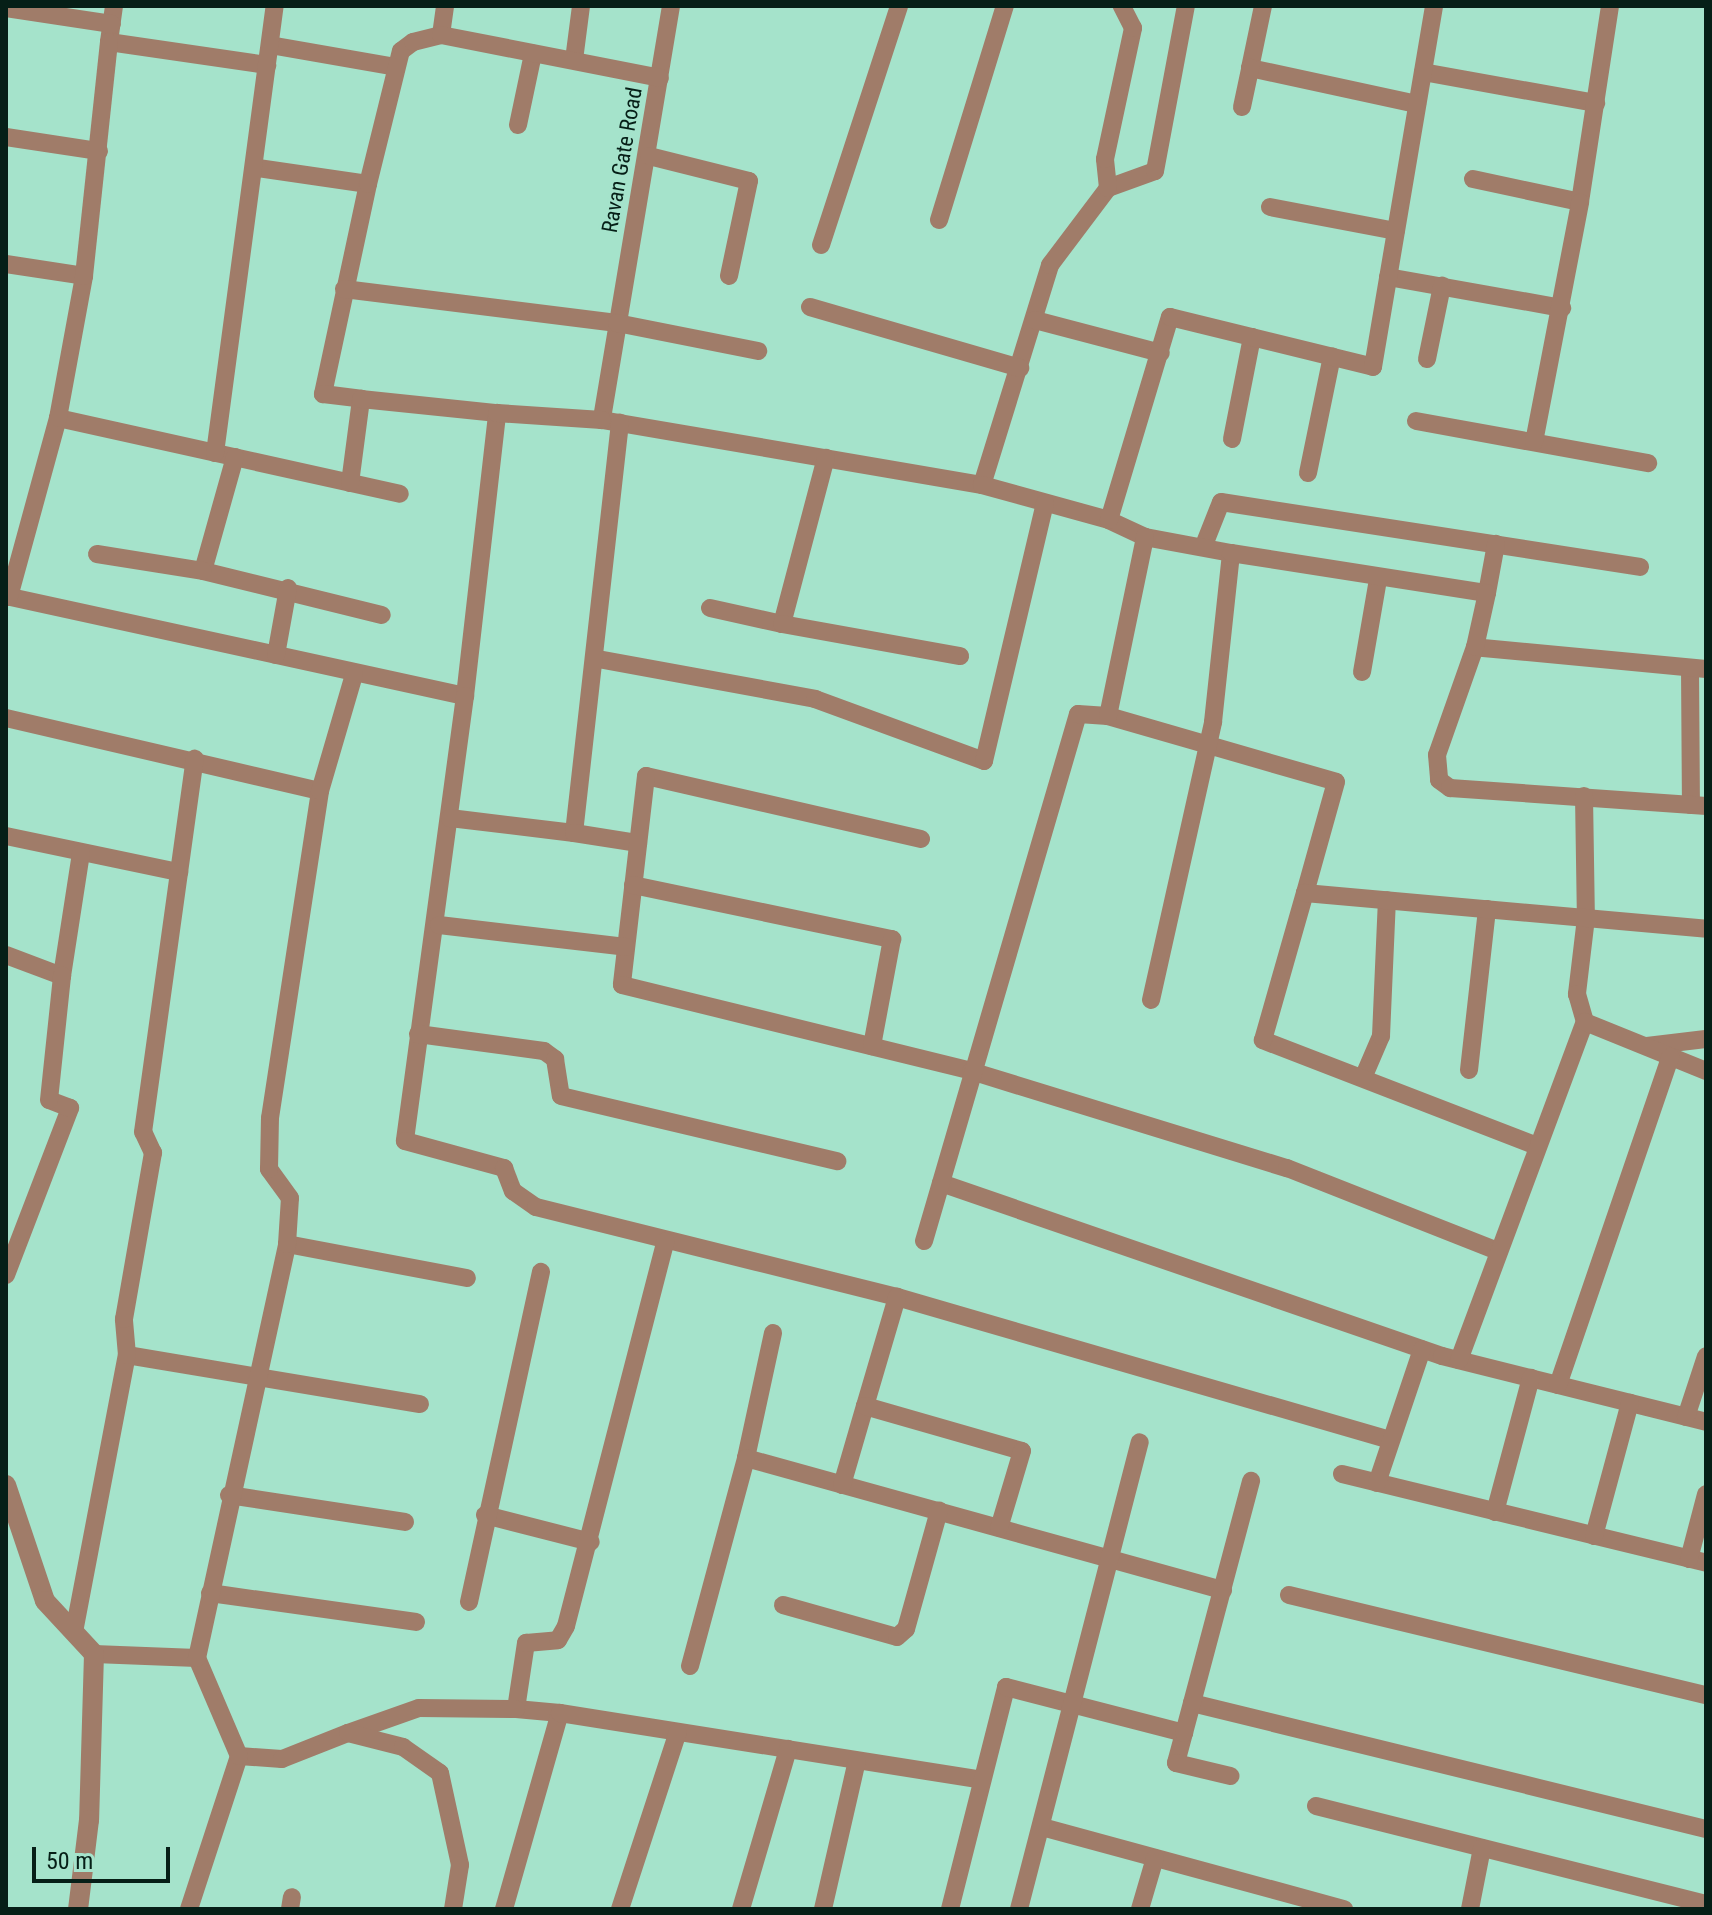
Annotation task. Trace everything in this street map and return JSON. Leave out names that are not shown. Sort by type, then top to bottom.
[{"type":"street","points":[[215,453],[258,168],[275,6]]},
{"type":"street","points":[[441,35],[445,6]]},
{"type":"street","points":[[574,60],[581,6]]},
{"type":"street","name":"Ravan Gate Road","points":[[574,833],[598,659],[617,323],[649,156],[671,6]]},
{"type":"street","points":[[821,245],[899,6]]},
{"type":"street","points":[[939,220],[1005,6]]},
{"type":"street","points":[[1108,188],[1105,159],[1133,28],[1122,6]]},
{"type":"street","points":[[982,485],[1050,265],[1108,188],[1155,171],[1186,6]]},
{"type":"street","points":[[1242,107],[1263,6]]},
{"type":"street","points":[[1109,520],[1170,317],[1373,367],[1434,6]]},
{"type":"street","points":[[1534,442],[1562,308],[1610,6]]},
{"type":"street","points":[[6,8],[112,24],[267,65]]},
{"type":"street","points":[[112,24],[84,276],[58,418],[8,596],[354,675],[465,696]]},
{"type":"street","points":[[660,78],[441,35],[404,45],[368,184],[323,394],[497,413],[611,421],[982,485],[1109,520],[1145,537],[1204,545],[1231,553],[1378,579],[1487,593]]},
{"type":"street","points":[[270,45],[396,67]]},
{"type":"street","points":[[518,125],[533,54]]},
{"type":"street","points":[[1250,68],[1417,104]]},
{"type":"street","points":[[1423,72],[1596,103]]},
{"type":"street","points":[[6,137],[99,151]]},
{"type":"street","points":[[649,156],[746,176],[729,276]]},
{"type":"street","points":[[258,168],[368,184]]},
{"type":"street","points":[[1473,179],[1580,202]]},
{"type":"street","points":[[1270,207],[1396,231]]},
{"type":"street","points":[[6,264],[84,276]]},
{"type":"street","points":[[1388,277],[1562,308]]},
{"type":"street","points":[[1427,359],[1442,286]]},
{"type":"street","points":[[344,289],[617,323],[758,351]]},
{"type":"street","points":[[810,307],[1020,368]]},
{"type":"street","points":[[1035,320],[1161,353]]},
{"type":"street","points":[[1232,439],[1252,337]]},
{"type":"street","points":[[1308,473],[1332,356]]},
{"type":"street","points":[[350,483],[361,399]]},
{"type":"street","points":[[497,413],[439,925],[418,1034],[405,1141],[504,1168],[523,1203],[665,1242],[897,1297],[1390,1440]]},
{"type":"street","points":[[58,418],[400,494]]},
{"type":"street","points":[[1416,421],[1648,463]]},
{"type":"street","points":[[203,571],[235,457]]},
{"type":"street","points":[[782,624],[826,458]]},
{"type":"street","points":[[1204,545],[1221,502],[1640,567]]},
{"type":"street","points":[[598,659],[815,699],[984,761],[1045,503]]},
{"type":"street","points":[[1108,716],[1145,537]]},
{"type":"street","points":[[1475,647],[1698,669],[1698,805],[1470,791],[1439,780],[1437,755],[1475,647],[1496,544]]},
{"type":"street","points":[[1151,1000],[1208,747],[1231,553]]},
{"type":"street","points":[[97,554],[288,588],[382,615]]},
{"type":"street","points":[[1362,672],[1378,579]]},
{"type":"street","points":[[276,655],[288,588]]},
{"type":"street","points":[[710,608],[960,656]]},
{"type":"street","points":[[189,1909],[239,1756],[197,1658],[229,1495],[287,1244],[290,1198],[269,1169],[267,1145],[320,791],[354,675]]},
{"type":"street","points":[[924,1241],[971,1071],[1078,714],[1108,716],[1336,782],[1263,1040],[1537,1146]]},
{"type":"street","points":[[6,718],[195,759],[320,791]]},
{"type":"street","points":[[74,1632],[127,1355],[124,1319],[153,1153],[143,1132],[195,759]]},
{"type":"street","points":[[921,839],[646,776],[622,985],[971,1071],[1287,1168],[1495,1250]]},
{"type":"street","points":[[1459,1360],[1495,1250],[1585,1022],[1577,994],[1586,918],[1584,796]]},
{"type":"street","points":[[450,818],[638,843]]},
{"type":"street","points":[[6,836],[179,872]]},
{"type":"street","points":[[6,1275],[70,1108],[49,1100],[62,976],[81,853]]},
{"type":"street","points":[[633,885],[892,939],[872,1046]]},
{"type":"street","points":[[1305,893],[1706,929]]},
{"type":"street","points":[[1363,1078],[1381,1036],[1387,900]]},
{"type":"street","points":[[1469,1070],[1487,909]]},
{"type":"street","points":[[439,925],[626,947]]},
{"type":"street","points":[[6,955],[62,976]]},
{"type":"street","points":[[1585,1022],[1706,1071]]},
{"type":"street","points":[[418,1034],[544,1051],[555,1059],[561,1096],[837,1161]]},
{"type":"street","points":[[1644,1046],[1706,1039]]},
{"type":"street","points":[[1558,1385],[1670,1057]]},
{"type":"street","points":[[941,1183],[1422,1349],[1706,1422]]},
{"type":"street","points":[[516,1709],[526,1643],[558,1640],[591,1542],[665,1242]]},
{"type":"street","points":[[287,1244],[467,1278]]},
{"type":"street","points":[[469,1602],[485,1515],[541,1272]]},
{"type":"street","points":[[842,1485],[897,1297]]},
{"type":"street","points":[[690,1666],[746,1458],[773,1333]]},
{"type":"street","points":[[1377,1483],[1422,1349]]},
{"type":"street","points":[[127,1355],[256,1374],[420,1404]]},
{"type":"street","points":[[1686,1417],[1706,1356]]},
{"type":"street","points":[[1495,1512],[1531,1378]]},
{"type":"street","points":[[1594,1536],[1630,1403]]},
{"type":"street","points":[[865,1406],[1022,1451],[999,1528]]},
{"type":"street","points":[[1019,1909],[1140,1442]]},
{"type":"street","points":[[746,1458],[1223,1590]]},
{"type":"street","points":[[1342,1474],[1697,1561],[1706,1494]]},
{"type":"street","points":[[1230,1776],[1176,1763],[1251,1481]]},
{"type":"street","points":[[6,1485],[14,1521],[45,1601],[94,1654],[89,1820],[78,1909]]},
{"type":"street","points":[[229,1495],[405,1522]]},
{"type":"street","points":[[783,1605],[897,1637],[906,1629],[939,1511]]},
{"type":"street","points":[[485,1515],[591,1542]]},
{"type":"street","points":[[210,1593],[416,1622]]},
{"type":"street","points":[[1289,1595],[1706,1695]]},
{"type":"street","points":[[94,1654],[197,1658]]},
{"type":"street","points":[[950,1909],[978,1779],[1006,1687],[1184,1733]]},
{"type":"street","points":[[1192,1703],[1706,1829]]},
{"type":"street","points":[[239,1756],[282,1759],[419,1708],[516,1709],[560,1713],[978,1779]]},
{"type":"street","points":[[504,1909],[560,1713]]},
{"type":"street","points":[[620,1909],[678,1732]]},
{"type":"street","points":[[348,1733],[403,1747],[440,1773],[460,1865],[453,1909]]},
{"type":"street","points":[[748,1907],[788,1749]]},
{"type":"street","points":[[823,1909],[857,1761]]},
{"type":"street","points":[[1316,1806],[1706,1904]]},
{"type":"street","points":[[1042,1827],[1344,1909]]},
{"type":"street","points":[[1470,1909],[1482,1848]]},
{"type":"street","points":[[1140,1909],[1155,1858]]}]
